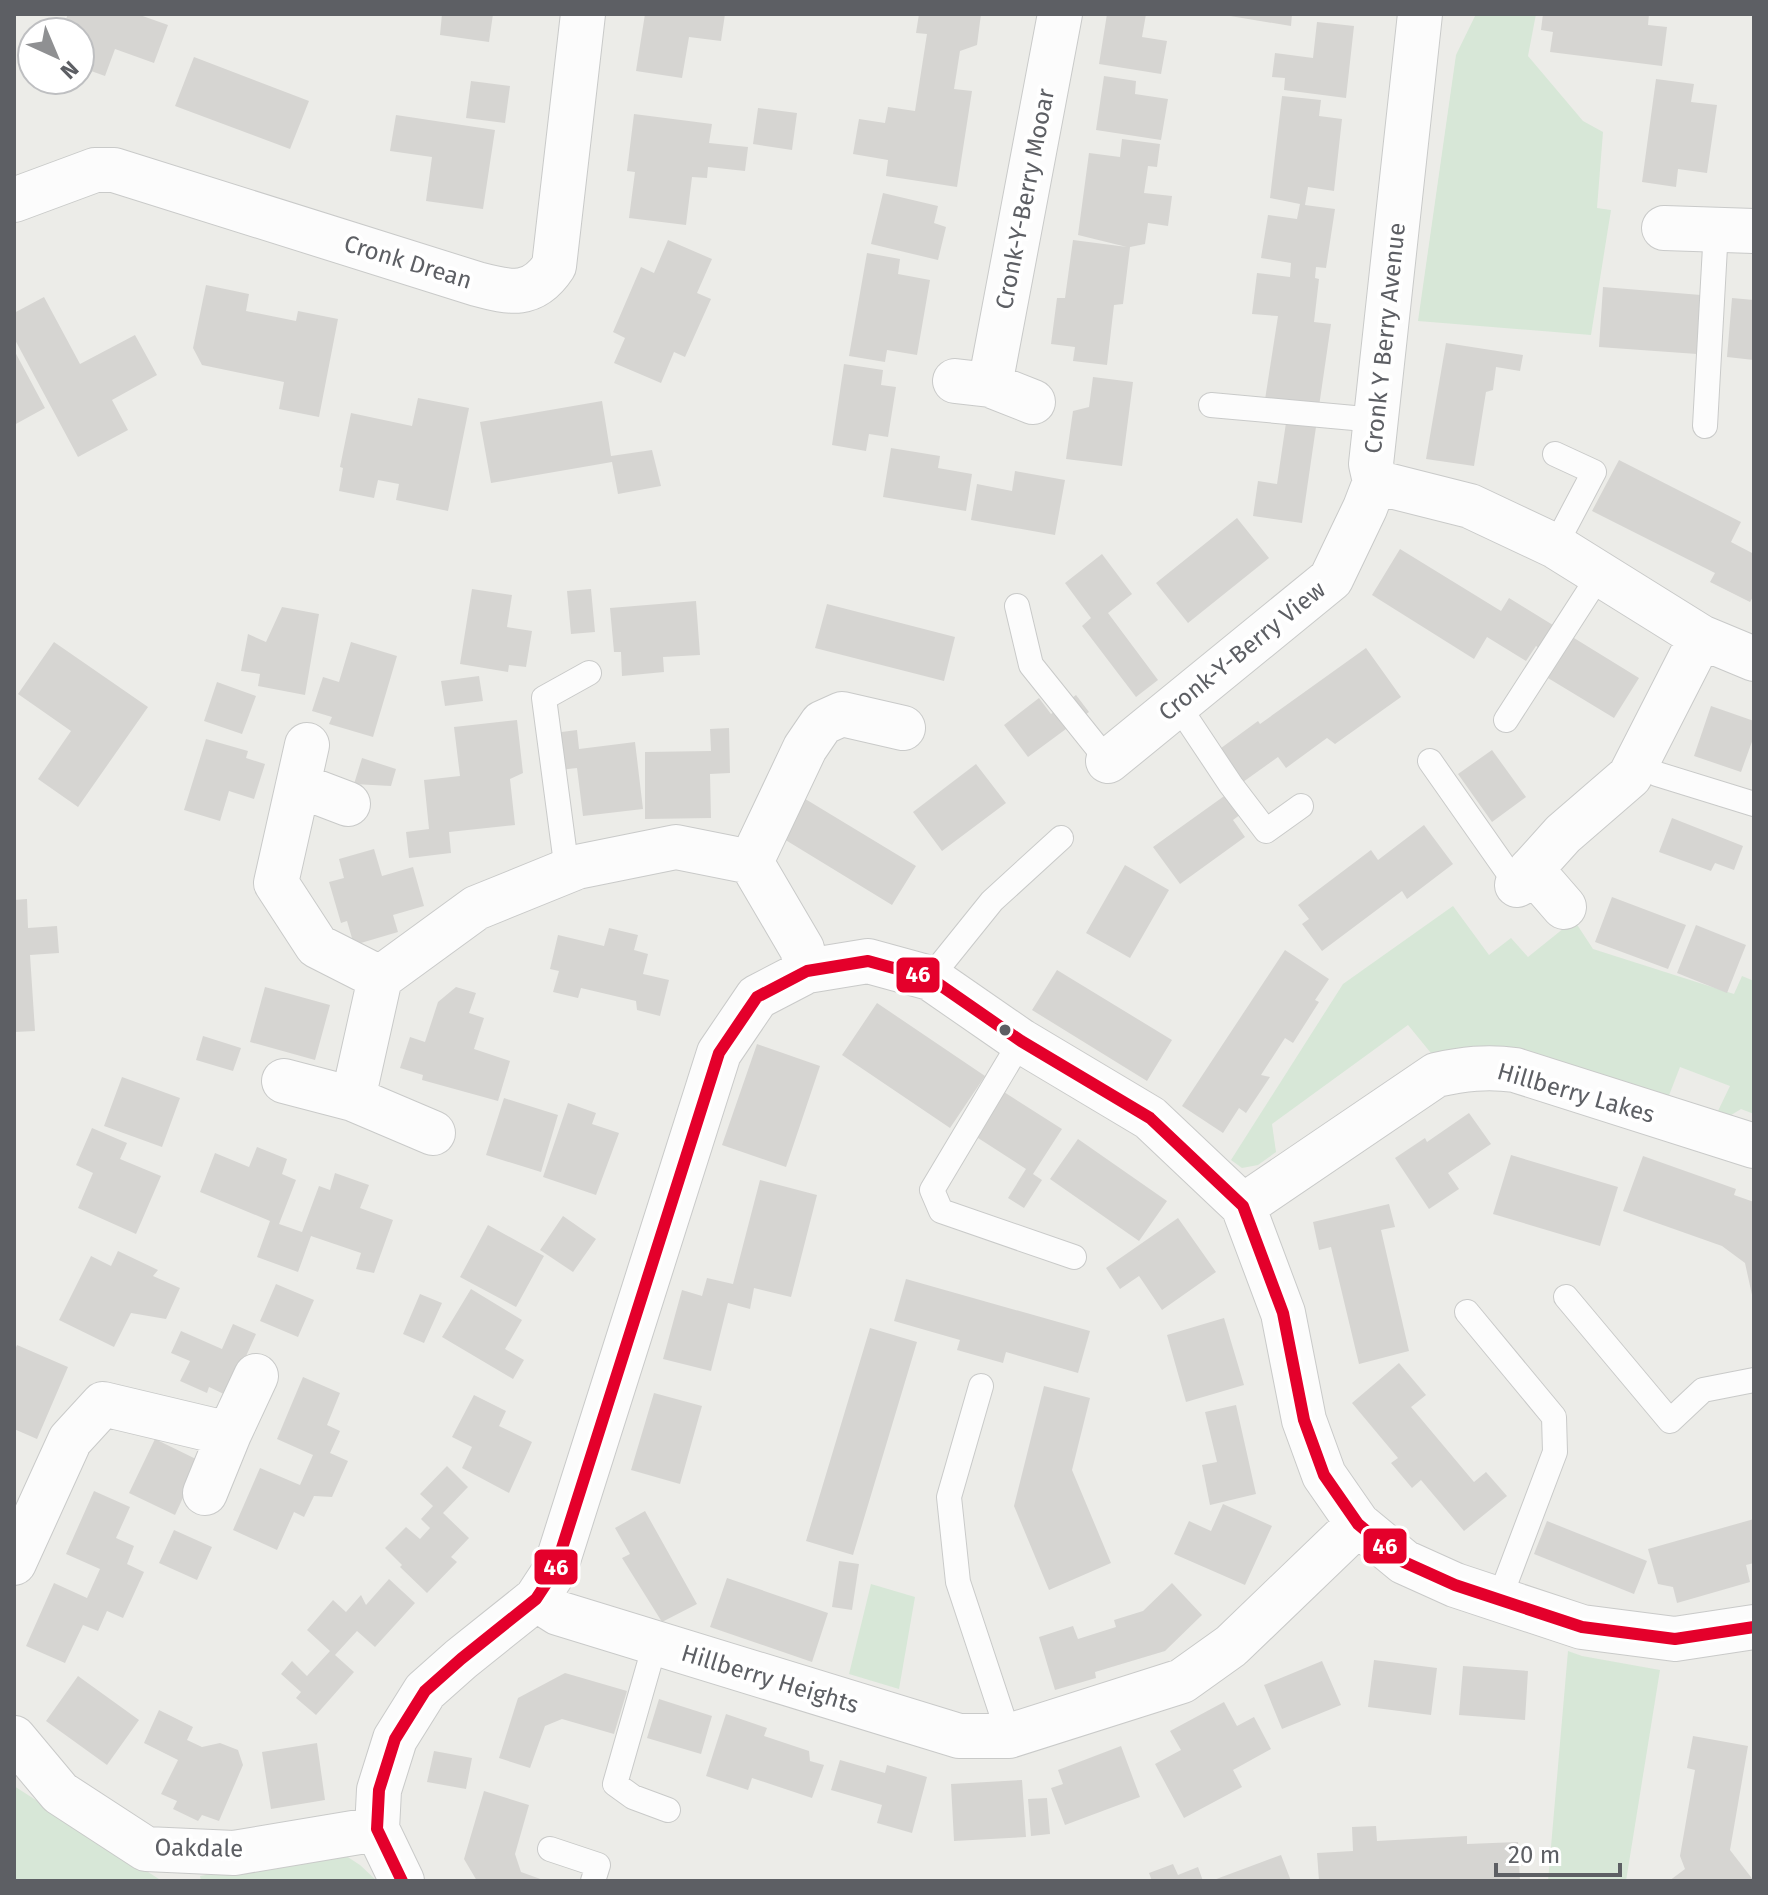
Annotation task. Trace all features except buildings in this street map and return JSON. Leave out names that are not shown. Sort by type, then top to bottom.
[{"type":"street","name":"Cronk Drean","points":[[14,200],[95,170],[114,170],[477,284],[499,290],[535,288],[554,266],[583,14]]},
{"type":"street","name":"Cronk-Y-Berry Mooar","points":[[1033,402],[973,383],[1060,14]]},
{"type":"street","name":"Cronk Y Berry Avenue","points":[[1420,14],[1371,464],[1375,482],[1470,506],[1555,546],[1701,637],[1754,659]]},
{"type":"street","points":[[1664,228],[1735,230]]},
{"type":"street","name":"Cronk-Y-Berry View","points":[[1108,761],[1331,579],[1375,482]]},
{"type":"street","points":[[1564,907],[1524,877],[1563,834],[1630,776],[1701,637]]},
{"type":"street","points":[[751,862],[805,748],[822,723],[842,714],[903,728]]},
{"type":"street","points":[[348,804],[302,765],[276,883],[317,946],[380,978]]},
{"type":"street","points":[[353,1099],[380,978],[476,908],[567,871],[676,847],[751,862],[802,949],[807,971]]},
{"type":"street","points":[[402,1881],[377,1829],[379,1790],[395,1739],[425,1691],[536,1599],[555,1570],[719,1053],[757,997],[807,971],[868,961],[930,978],[1021,1041],[1150,1118],[1243,1206],[1283,1313],[1304,1420],[1324,1475],[1358,1524],[1404,1562],[1455,1585],[1582,1627],[1675,1639],[1754,1627]]},
{"type":"street","name":"Hillberry Lakes","points":[[1243,1206],[1436,1075],[1465,1069],[1489,1067],[1515,1070],[1754,1146]]},
{"type":"street","points":[[284,1081],[353,1099],[433,1133]]},
{"type":"street","points":[[205,1493],[256,1376]]},
{"type":"street","points":[[14,1563],[70,1440],[103,1404],[229,1434]]},
{"type":"street","name":"Hillberry Heights","points":[[536,1599],[558,1613],[959,1736],[1009,1736],[1182,1681],[1231,1646],[1358,1524]]},
{"type":"street","name":"Oakdale","points":[[14,1738],[60,1793],[146,1849],[234,1853],[377,1829]]},
{"type":"lane","points":[[1705,426],[1735,230]]},
{"type":"lane","points":[[1211,405],[1376,420]]},
{"type":"lane","points":[[1555,454],[1594,472],[1555,546]]},
{"type":"lane","points":[[1506,720],[1600,574]]},
{"type":"lane","points":[[1017,606],[1031,665],[1108,761]]},
{"type":"lane","points":[[567,871],[544,698],[589,673]]},
{"type":"lane","points":[[1177,704],[1266,831],[1301,806]]},
{"type":"lane","points":[[1430,761],[1524,877]]},
{"type":"lane","points":[[1637,762],[1657,774],[1754,804]]},
{"type":"lane","points":[[930,978],[992,901],[1061,838]]},
{"type":"lane","points":[[1021,1041],[932,1190],[941,1211],[1074,1257]]},
{"type":"lane","points":[[1566,1297],[1670,1421],[1703,1390],[1754,1380]]},
{"type":"lane","points":[[1467,1312],[1554,1417],[1555,1452],[1499,1600]]},
{"type":"lane","points":[[981,1386],[949,1497],[958,1582],[1009,1736]]},
{"type":"lane","points":[[655,1644],[615,1784],[633,1797],[668,1810]]},
{"type":"lane","points":[[550,1849],[598,1865],[593,1881]]},
{"type":"green space","points":[[1476,14],[1536,14],[1528,56],[1583,121],[1603,132],[1597,208],[1611,210],[1591,335],[1418,321],[1456,55]]},
{"type":"green space","points":[[1453,906],[1489,955],[1511,938],[1528,957],[1574,920],[1593,949],[1734,994],[1742,976],[1754,981],[1754,1114],[1741,1109],[1728,1117],[1717,1113],[1730,1086],[1680,1067],[1668,1098],[1435,1058],[1408,1025],[1272,1124],[1276,1152],[1258,1165],[1242,1168],[1231,1160],[1343,984]]},
{"type":"green space","points":[[871,1584],[915,1597],[899,1689],[849,1674]]},
{"type":"green space","points":[[1568,1651],[1660,1670],[1626,1881],[1548,1881]]},
{"type":"green space","points":[[14,1786],[162,1881],[14,1881]]},
{"type":"green space","points":[[337,1850],[377,1881],[201,1881],[200,1876]]},
{"type":"transit line","name":"46","points":[[402,1881],[377,1829],[379,1790],[395,1739],[425,1691],[536,1599],[555,1570],[719,1053],[757,997],[807,971],[868,961],[930,978],[1021,1041],[1150,1118],[1243,1206],[1283,1313],[1304,1420],[1324,1475],[1358,1524],[1404,1562],[1455,1585],[1582,1627],[1675,1639],[1754,1627]]}]
